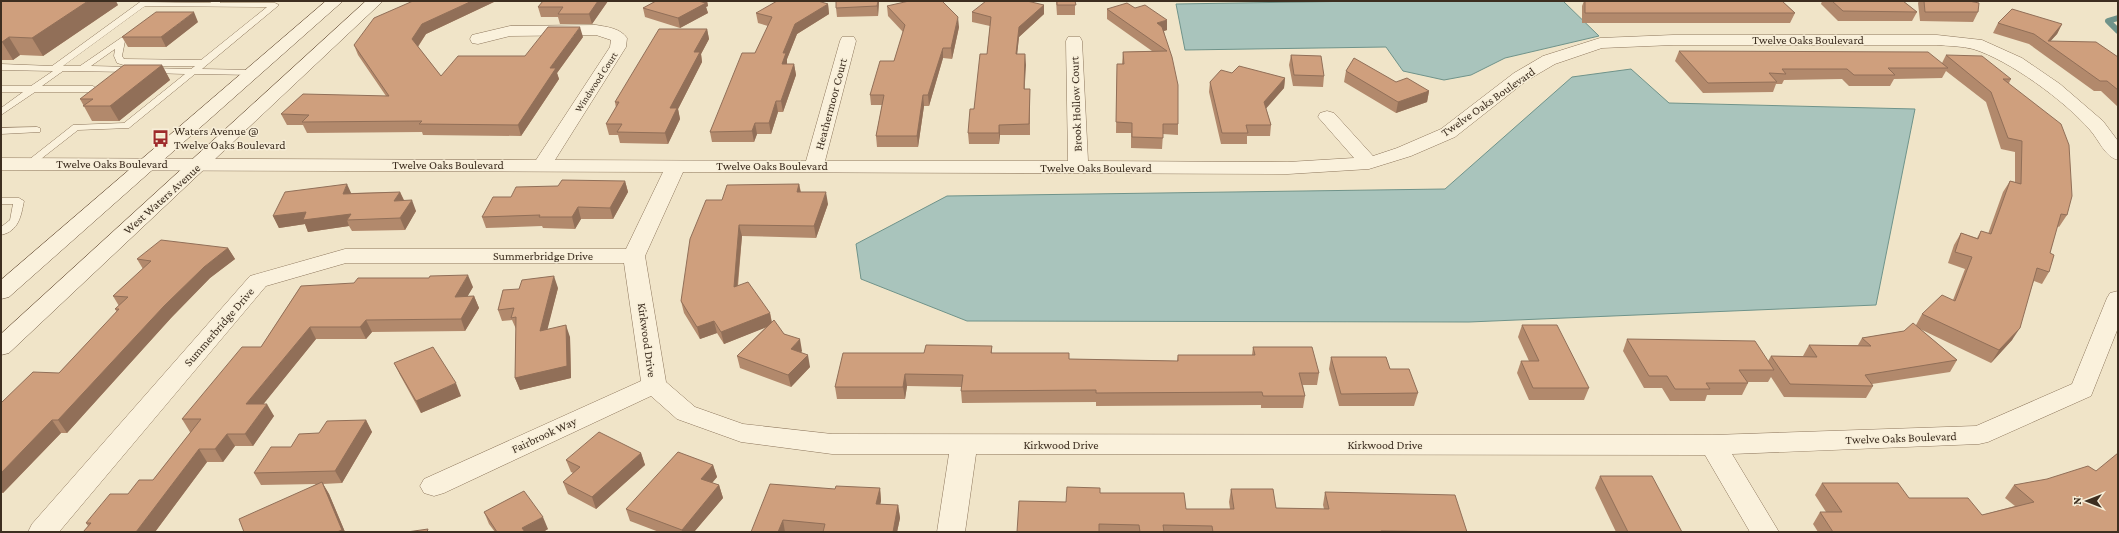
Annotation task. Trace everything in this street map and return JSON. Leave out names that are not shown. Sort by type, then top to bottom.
[{"type":"street","points":[[1,292],[335,1]]},
{"type":"street","name":"West Waters Avenue","points":[[1,348],[375,1]]},
{"type":"street","name":"Windwood Court","points":[[478,39],[510,31],[596,30],[611,33],[620,38],[618,47],[542,165]]},
{"type":"street","name":"Twelve Oaks Boulevard","points":[[1,164],[1288,168],[1369,163],[1404,152],[1448,133],[1520,77],[1549,60],[1600,43],[1673,40],[1937,40],[1976,44],[2016,62],[2054,88],[2096,125],[2118,154]]},
{"type":"street","name":"Heathermoor Court","points":[[814,166],[848,41]]},
{"type":"street","name":"Brook Hollow Court","points":[[1074,41],[1078,168]]},
{"type":"street","points":[[1327,117],[1369,163]]},
{"type":"street","points":[[634,256],[676,166]]},
{"type":"street","name":"Summerbridge Drive","points":[[42,532],[258,281],[345,256],[634,256]]},
{"type":"street","name":"Kirkwood Drive","points":[[634,256],[654,385],[686,413],[741,433],[832,444],[1713,445]]},
{"type":"street","name":"Twelve Oaks Boulevard","points":[[1713,445],[1979,435],[2082,390],[2118,298]]},
{"type":"street","name":"Fairbrook Way","points":[[434,486],[654,385]]},
{"type":"street","points":[[951,532],[964,445]]},
{"type":"street","points":[[1713,445],[1765,532]]},
{"type":"lane","points":[[1,112],[143,4],[215,3],[275,5],[126,126],[76,127],[29,164]]},
{"type":"lane","points":[[159,13],[172,4]]},
{"type":"lane","points":[[82,69],[140,27]]},
{"type":"lane","points":[[121,41],[118,56],[120,61],[127,63],[204,63]]},
{"type":"lane","points":[[1,67],[253,72]]},
{"type":"lane","points":[[1,89],[92,89]]},
{"type":"lane","points":[[1,130],[37,130]]},
{"type":"lane","points":[[1,201],[19,201],[15,221],[1,232]]},
{"type":"water","points":[[1364,1],[1563,1],[1599,36],[1505,58],[1471,75],[1444,80],[1403,71],[1386,47],[1185,50],[1176,4]]},
{"type":"water","points":[[1631,69],[1669,103],[1915,109],[1876,305],[1469,322],[967,321],[861,279],[856,244],[947,196],[1445,189],[1572,77]]},
{"type":"building","points":[[1,1],[88,1],[32,38],[9,37],[1,42]]},
{"type":"building","points":[[413,1],[472,1],[422,24],[412,39],[441,76],[458,56],[525,56],[548,27],[580,27],[550,68],[556,68],[518,125],[419,124],[422,121],[302,122],[309,115],[281,114],[303,94],[389,96],[354,45],[374,18]]},
{"type":"building","points":[[543,1],[598,1],[589,14],[558,14],[563,7],[538,7]]},
{"type":"building","points":[[656,1],[698,1],[706,3],[678,18],[643,8]]},
{"type":"building","points":[[777,1],[818,1],[828,4],[795,24],[783,53],[786,53],[782,64],[794,64],[781,101],[776,101],[769,123],[755,123],[752,131],[710,132],[742,53],[755,53],[772,17],[756,13]]},
{"type":"building","points":[[836,1],[878,1],[877,6],[836,8]]},
{"type":"building","points":[[909,1],[942,1],[958,17],[951,48],[943,48],[928,95],[923,95],[917,136],[876,136],[884,95],[870,95],[880,61],[894,61],[905,25],[887,6]]},
{"type":"building","points":[[986,1],[1027,1],[1044,5],[1019,27],[1016,54],[1025,54],[1024,89],[1030,89],[1029,124],[999,125],[999,133],[968,133],[970,109],[974,109],[980,54],[987,54],[991,17],[972,12]]},
{"type":"building","points":[[1057,1],[1075,1],[1076,5],[1057,5]]},
{"type":"building","points":[[1585,1],[1782,1],[1795,13],[1585,13]]},
{"type":"building","points":[[1832,1],[1903,1],[1917,12],[1843,11]]},
{"type":"building","points":[[1924,1],[1969,1],[1979,3],[1978,12],[1925,12]]},
{"type":"building","points":[[1127,3],[1135,8],[1145,5],[1167,20],[1157,23],[1162,27],[1172,57],[1178,85],[1178,124],[1163,124],[1163,138],[1132,137],[1132,123],[1116,122],[1117,64],[1124,64],[1123,52],[1167,51],[1107,9]]},
{"type":"building","points":[[2012,9],[2062,24],[2048,41],[2096,42],[2118,57],[2118,90],[2107,81],[2100,81],[2034,34],[1998,23]]},
{"type":"building","points":[[156,12],[194,12],[161,37],[122,37]]},
{"type":"building","points":[[659,29],[707,29],[694,52],[700,52],[670,108],[677,108],[665,133],[617,132],[622,124],[606,124],[619,102],[615,102]]},
{"type":"building","points":[[1679,51],[1928,52],[1948,68],[1888,68],[1895,75],[1854,75],[1847,69],[1782,69],[1786,74],[1769,73],[1777,82],[1708,83]]},
{"type":"building","points":[[1291,55],[1321,56],[1324,76],[1294,75]]},
{"type":"building","points":[[1946,55],[1982,56],[2011,79],[2003,79],[2061,124],[2069,145],[2072,196],[2067,215],[2061,214],[2050,253],[2054,255],[2049,272],[2037,268],[2020,328],[1999,350],[1922,314],[1942,295],[1955,301],[1972,257],[1955,252],[1961,233],[1978,239],[1981,231],[1991,234],[2010,181],[2021,184],[2022,141],[2008,138],[1991,92]]},
{"type":"building","points":[[1354,58],[1396,82],[1407,78],[1429,91],[1398,102],[1346,71]]},
{"type":"building","points":[[124,65],[162,65],[110,106],[83,106],[93,99],[80,99]]},
{"type":"building","points":[[1239,66],[1285,78],[1264,102],[1271,125],[1246,125],[1248,133],[1222,133],[1210,82],[1221,70],[1232,73]]},
{"type":"building","points":[[562,180],[625,181],[610,208],[578,207],[572,217],[539,217],[540,215],[482,217],[493,197],[511,197],[516,187],[558,186]]},
{"type":"building","points":[[347,184],[343,194],[400,192],[394,201],[412,200],[400,218],[347,220],[351,214],[303,220],[306,212],[273,216],[285,192]]},
{"type":"building","points":[[799,184],[797,192],[826,192],[814,226],[739,225],[734,287],[748,282],[770,313],[721,332],[714,321],[697,327],[681,301],[690,239],[706,200],[722,200],[727,185]]},
{"type":"building","points":[[161,240],[228,248],[204,267],[164,306],[58,420],[52,420],[1,473],[1,403],[33,372],[59,373],[119,309],[115,309],[128,297],[113,296],[151,261],[137,259]]},
{"type":"building","points":[[468,275],[455,297],[474,296],[461,319],[366,320],[360,327],[310,327],[246,404],[267,404],[245,434],[227,434],[215,449],[199,449],[136,532],[83,532],[91,523],[86,523],[110,494],[128,494],[139,480],[153,480],[201,419],[182,419],[242,347],[261,347],[301,286],[354,283],[358,278],[429,278],[430,276]]},
{"type":"building","points":[[554,276],[540,331],[566,325],[567,366],[515,378],[516,317],[511,318],[514,308],[498,310],[503,290],[519,289],[522,280]]},
{"type":"building","points":[[774,320],[784,334],[800,339],[791,349],[808,355],[788,375],[737,356]]},
{"type":"building","points":[[1913,323],[1957,360],[1865,375],[1873,386],[1790,384],[1771,356],[1817,357],[1809,345],[1871,346],[1862,338],[1904,331]]},
{"type":"building","points":[[1522,325],[1557,325],[1589,388],[1533,388],[1521,361],[1539,361]]},
{"type":"building","points":[[1627,339],[1755,341],[1774,370],[1739,370],[1748,383],[1706,383],[1710,389],[1675,389],[1667,376],[1649,376]]},
{"type":"building","points":[[926,345],[992,346],[991,353],[1069,353],[1069,359],[1178,361],[1178,355],[1255,355],[1253,347],[1312,347],[1319,373],[1299,373],[1305,396],[1263,396],[1262,392],[1096,393],[1096,390],[961,391],[963,375],[905,374],[903,387],[835,387],[843,353],[924,353]]},
{"type":"building","points":[[433,347],[456,383],[416,401],[394,363]]},
{"type":"building","points":[[1331,357],[1386,357],[1390,369],[1409,369],[1418,393],[1341,394]]},
{"type":"building","points":[[366,420],[335,471],[254,473],[271,447],[291,447],[299,434],[319,433],[327,421]]},
{"type":"building","points":[[599,432],[641,453],[592,497],[563,482],[580,467],[566,460]]},
{"type":"building","points":[[678,452],[713,465],[701,479],[719,485],[682,530],[626,509]]},
{"type":"building","points":[[2118,453],[2118,532],[1833,532],[1820,512],[1842,512],[1822,483],[1898,483],[1909,498],[1968,498],[1982,515],[2034,502],[2014,485],[2047,479],[2088,466],[2096,471]]},
{"type":"building","points":[[1600,476],[1652,476],[1682,532],[1628,532]]},
{"type":"building","points":[[322,482],[342,530],[337,532],[244,532],[239,519]]},
{"type":"building","points":[[770,484],[835,489],[836,486],[880,488],[876,504],[898,505],[893,532],[823,532],[825,524],[783,520],[778,532],[751,532]]},
{"type":"building","points":[[1067,487],[1100,488],[1100,493],[1184,493],[1186,509],[1234,509],[1231,489],[1273,489],[1276,508],[1329,509],[1325,492],[1455,495],[1467,532],[1213,532],[1212,526],[1163,525],[1164,532],[1140,532],[1139,525],[1099,524],[1099,532],[1017,532],[1019,501],[1066,502]]},
{"type":"building","points":[[524,491],[543,517],[522,528],[525,532],[497,532],[484,512]]},
{"type":"building","points":[[428,529],[427,532],[407,532]]},
{"type":"waterway","points":[[2118,18],[2108,21],[2118,31]]},
{"type":"place","name":"Waters Avenue @ Twelve Oaks Boulevard","points":[[161,138]]}]
